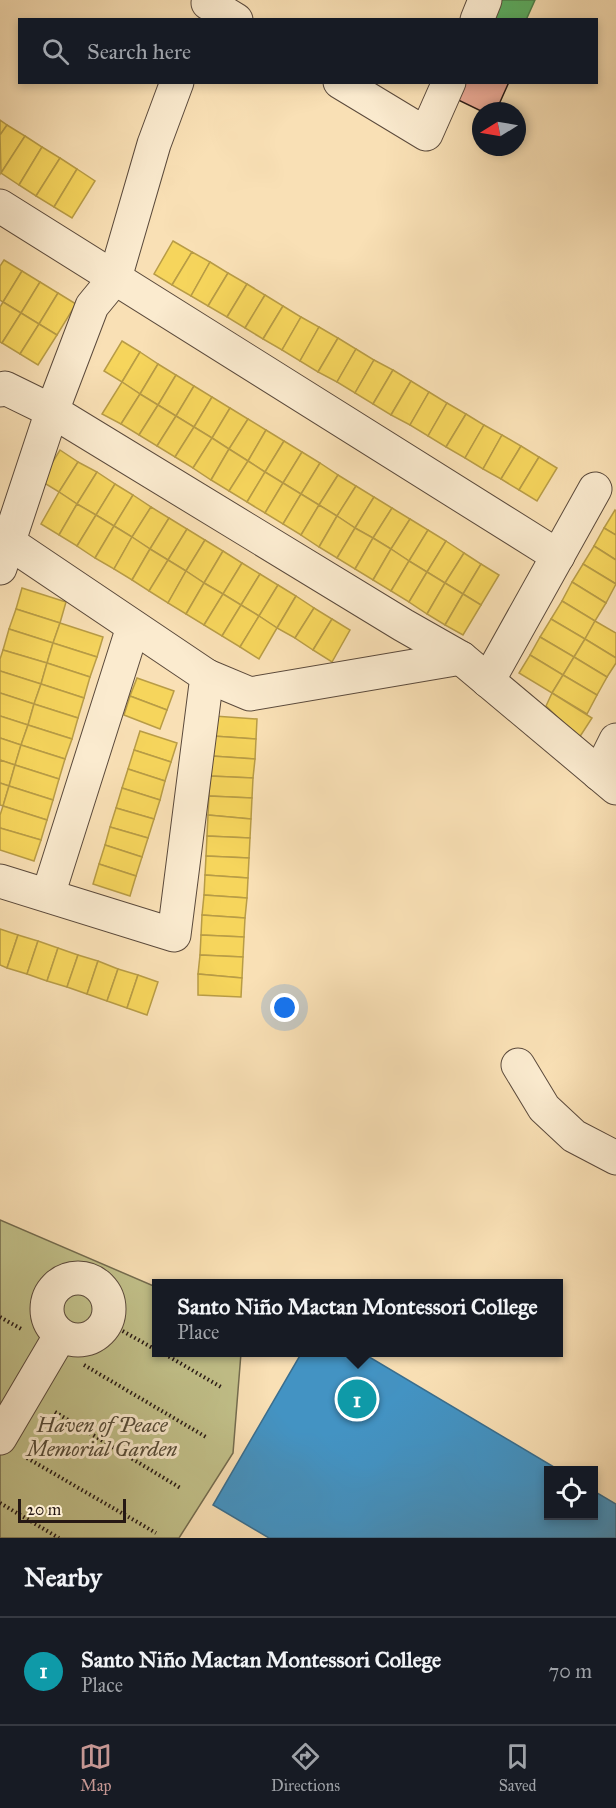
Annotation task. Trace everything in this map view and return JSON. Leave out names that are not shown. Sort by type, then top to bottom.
[{"type":"street","points":[[478,18],[485,0]]},
{"type":"street","points":[[207,8],[231,18]]},
{"type":"street","points":[[176,84],[154,144],[115,278],[92,306],[52,411],[4,555],[133,627],[207,676],[250,694],[461,658]]},
{"type":"street","points":[[343,84],[426,134],[448,84]]},
{"type":"street","points":[[0,206],[558,556]]},
{"type":"street","points":[[2,388],[52,411],[461,658],[608,781],[616,740]]},
{"type":"street","points":[[488,681],[595,489]]},
{"type":"street","points":[[48,896],[133,627]]},
{"type":"street","points":[[0,881],[174,935],[207,676]]},
{"type":"street","points":[[518,1065],[544,1108],[574,1136],[616,1158]]},
{"type":"street","points":[[10,1446],[26,1395],[57,1342],[47,1317],[46,1306],[51,1293],[60,1282],[73,1278],[86,1279],[98,1285],[106,1295],[109,1307],[107,1322],[103,1329],[93,1337],[82,1341],[57,1342]]},
{"type":"path","points":[[0,1317],[57,1342],[206,1437]]},
{"type":"path","points":[[107,1322],[152,1348]]},
{"type":"path","points":[[168,1357],[221,1387]]},
{"type":"path","points":[[26,1395],[182,1489]]},
{"type":"path","points":[[10,1446],[156,1533]]},
{"type":"path","points":[[0,1503],[59,1538]]},
{"type":"green space","name":"Haven of Peace Memorial Garden","points":[[0,1220],[152,1285],[152,1357],[241,1357],[233,1453],[179,1538],[0,1538]]},
{"type":"building: Homes","points":[[0,120],[7,125],[0,135]]},
{"type":"building: Homes","points":[[7,125],[25,136],[1,173],[0,135]]},
{"type":"building: Homes","points":[[25,136],[42,147],[19,185],[1,173]]},
{"type":"building: Homes","points":[[42,147],[60,158],[36,196],[19,185]]},
{"type":"building: Homes","points":[[60,158],[77,169],[54,207],[36,196]]},
{"type":"building: Homes","points":[[77,169],[95,181],[72,218],[54,207]]},
{"type":"building: Homes","points":[[173,241],[192,252],[172,285],[154,274]]},
{"type":"building: Homes","points":[[192,252],[210,262],[191,296],[172,285]]},
{"type":"building: Homes","points":[[4,260],[22,271],[3,302],[0,300],[0,266]]},
{"type":"building: Homes","points":[[210,262],[228,273],[208,306],[191,296]]},
{"type":"building: Homes","points":[[22,271],[40,282],[21,313],[3,302]]},
{"type":"building: Homes","points":[[228,273],[247,284],[227,317],[208,306]]},
{"type":"building: Homes","points":[[40,282],[58,293],[39,324],[21,313]]},
{"type":"building: Homes","points":[[247,284],[265,295],[245,328],[227,317]]},
{"type":"building: Homes","points":[[58,293],[76,304],[57,335],[39,324]]},
{"type":"building: Homes","points":[[265,295],[283,306],[263,339],[245,328]]},
{"type":"building: Homes","points":[[3,302],[21,313],[2,343],[0,342],[0,307]]},
{"type":"building: Homes","points":[[283,306],[301,317],[282,350],[263,339]]},
{"type":"building: Homes","points":[[21,313],[39,324],[20,354],[2,343]]},
{"type":"building: Homes","points":[[301,317],[319,327],[300,361],[282,350]]},
{"type":"building: Homes","points":[[39,324],[57,335],[38,365],[20,354]]},
{"type":"building: Homes","points":[[319,327],[338,338],[318,372],[300,361]]},
{"type":"building: Homes","points":[[338,338],[356,349],[337,382],[318,372]]},
{"type":"building: Homes","points":[[122,341],[140,352],[122,382],[104,371]]},
{"type":"building: Homes","points":[[356,349],[374,360],[355,393],[337,382]]},
{"type":"building: Homes","points":[[140,352],[158,364],[140,394],[122,382]]},
{"type":"building: Homes","points":[[374,360],[393,370],[373,404],[355,393]]},
{"type":"building: Homes","points":[[158,364],[176,375],[158,405],[140,394]]},
{"type":"building: Homes","points":[[393,370],[411,381],[391,415],[373,404]]},
{"type":"building: Homes","points":[[176,375],[194,386],[176,416],[158,405]]},
{"type":"building: Homes","points":[[411,381],[429,392],[410,425],[391,415]]},
{"type":"building: Homes","points":[[122,382],[140,394],[121,424],[102,414]]},
{"type":"building: Homes","points":[[194,386],[212,397],[194,427],[176,416]]},
{"type":"building: Homes","points":[[429,392],[447,403],[428,436],[410,425]]},
{"type":"building: Homes","points":[[140,394],[158,405],[139,435],[121,424]]},
{"type":"building: Homes","points":[[212,397],[230,408],[212,438],[194,427]]},
{"type":"building: Homes","points":[[447,403],[466,414],[446,447],[428,436]]},
{"type":"building: Homes","points":[[158,405],[176,416],[157,446],[139,435]]},
{"type":"building: Homes","points":[[230,408],[248,419],[229,449],[212,438]]},
{"type":"building: Homes","points":[[466,414],[484,425],[465,458],[446,447]]},
{"type":"building: Homes","points":[[176,416],[194,427],[175,457],[157,446]]},
{"type":"building: Homes","points":[[248,419],[266,430],[248,461],[229,449]]},
{"type":"building: Homes","points":[[484,425],[502,435],[483,469],[465,458]]},
{"type":"building: Homes","points":[[194,427],[212,438],[193,468],[175,457]]},
{"type":"building: Homes","points":[[266,430],[284,441],[265,472],[248,461]]},
{"type":"building: Homes","points":[[502,435],[521,446],[501,479],[483,469]]},
{"type":"building: Homes","points":[[212,438],[229,449],[211,480],[193,468]]},
{"type":"building: Homes","points":[[284,441],[302,452],[283,483],[265,472]]},
{"type":"building: Homes","points":[[521,446],[539,457],[519,490],[501,479]]},
{"type":"building: Homes","points":[[229,449],[248,461],[229,491],[211,480]]},
{"type":"building: Homes","points":[[60,450],[78,462],[59,492],[41,481]]},
{"type":"building: Homes","points":[[302,452],[320,463],[301,494],[283,483]]},
{"type":"building: Homes","points":[[539,457],[557,468],[537,501],[519,490]]},
{"type":"building: Homes","points":[[248,461],[265,472],[247,502],[229,491]]},
{"type":"building: Homes","points":[[78,462],[97,472],[77,504],[59,492]]},
{"type":"building: Homes","points":[[320,463],[338,475],[319,505],[301,494]]},
{"type":"building: Homes","points":[[97,472],[115,484],[96,515],[77,504]]},
{"type":"building: Homes","points":[[265,472],[283,483],[265,513],[247,502]]},
{"type":"building: Homes","points":[[338,475],[356,486],[337,516],[319,505]]},
{"type":"building: Homes","points":[[283,483],[301,494],[283,524],[265,513]]},
{"type":"building: Homes","points":[[115,484],[133,495],[114,526],[96,515]]},
{"type":"building: Homes","points":[[356,486],[374,497],[355,528],[337,516]]},
{"type":"building: Homes","points":[[59,492],[77,504],[59,535],[41,524]]},
{"type":"building: Homes","points":[[301,494],[319,505],[301,535],[283,524]]},
{"type":"building: Homes","points":[[133,495],[151,507],[132,537],[114,526]]},
{"type":"building: Homes","points":[[374,497],[392,508],[373,538],[355,528]]},
{"type":"building: Homes","points":[[77,504],[96,515],[77,546],[59,535]]},
{"type":"building: Homes","points":[[319,505],[337,516],[319,547],[301,535]]},
{"type":"building: Homes","points":[[151,507],[169,518],[150,549],[132,537]]},
{"type":"building: Homes","points":[[392,508],[410,519],[391,549],[373,538]]},
{"type":"building: Homes","points":[[616,511],[616,535],[604,528]]},
{"type":"building: Homes","points":[[96,515],[114,526],[95,558],[77,546]]},
{"type":"building: Homes","points":[[337,516],[355,528],[337,558],[319,547]]},
{"type":"building: Homes","points":[[169,518],[187,529],[168,560],[150,549]]},
{"type":"building: Homes","points":[[410,519],[428,530],[409,561],[391,549]]},
{"type":"building: Homes","points":[[114,526],[132,537],[114,569],[95,558]]},
{"type":"building: Homes","points":[[355,528],[373,538],[355,569],[337,558]]},
{"type":"building: Homes","points":[[604,528],[616,535],[616,560],[594,546]]},
{"type":"building: Homes","points":[[187,529],[205,540],[186,571],[168,560]]},
{"type":"building: Homes","points":[[428,530],[446,541],[427,572],[409,561]]},
{"type":"building: Homes","points":[[132,537],[150,549],[132,580],[114,569]]},
{"type":"building: Homes","points":[[373,538],[391,549],[373,580],[355,569]]},
{"type":"building: Homes","points":[[205,540],[223,551],[204,583],[186,571]]},
{"type":"building: Homes","points":[[446,541],[464,553],[445,583],[427,572]]},
{"type":"building: Homes","points":[[594,546],[616,560],[616,584],[583,564]]},
{"type":"building: Homes","points":[[150,549],[168,560],[149,591],[132,580]]},
{"type":"building: Homes","points":[[391,549],[409,561],[391,591],[373,580]]},
{"type":"building: Homes","points":[[223,551],[242,563],[223,594],[204,583]]},
{"type":"building: Homes","points":[[464,553],[481,564],[463,594],[445,583]]},
{"type":"building: Homes","points":[[168,560],[186,571],[168,603],[149,591]]},
{"type":"building: Homes","points":[[409,561],[427,572],[409,602],[391,591]]},
{"type":"building: Homes","points":[[242,563],[260,574],[241,605],[223,594]]},
{"type":"building: Homes","points":[[481,564],[499,575],[481,605],[463,594]]},
{"type":"building: Homes","points":[[583,564],[616,584],[606,603],[572,582]]},
{"type":"building: Homes","points":[[186,571],[204,583],[186,614],[168,603]]},
{"type":"building: Homes","points":[[427,572],[445,583],[427,614],[409,602]]},
{"type":"building: Homes","points":[[260,574],[278,585],[259,616],[241,605]]},
{"type":"building: Homes","points":[[572,582],[606,603],[595,621],[562,601]]},
{"type":"building: Homes","points":[[204,583],[223,594],[204,625],[186,614]]},
{"type":"building: Homes","points":[[445,583],[463,594],[445,625],[427,614]]},
{"type":"building: Homes","points":[[278,585],[296,596],[277,628],[259,616]]},
{"type":"building: Homes","points":[[22,588],[66,602],[60,623],[16,609]]},
{"type":"building: Homes","points":[[223,594],[241,605],[222,636],[204,625]]},
{"type":"building: Homes","points":[[463,594],[481,605],[463,635],[445,625]]},
{"type":"building: Homes","points":[[296,596],[314,608],[295,638],[277,628]]},
{"type":"building: Homes","points":[[562,601],[595,621],[585,639],[551,619]]},
{"type":"building: Homes","points":[[241,605],[259,616],[240,647],[222,636]]},
{"type":"building: Homes","points":[[314,608],[332,619],[313,650],[295,638]]},
{"type":"building: Homes","points":[[16,609],[60,623],[53,643],[9,629]]},
{"type":"building: Homes","points":[[259,616],[277,628],[259,659],[240,647]]},
{"type":"building: Homes","points":[[332,619],[350,630],[332,662],[313,650]]},
{"type":"building: Homes","points":[[551,619],[585,639],[574,657],[540,637]]},
{"type":"building: Homes","points":[[595,621],[616,633],[616,658],[585,639]]},
{"type":"building: Homes","points":[[60,623],[103,637],[97,657],[53,643]]},
{"type":"building: Homes","points":[[9,629],[53,643],[47,663],[3,650]]},
{"type":"building: Homes","points":[[540,637],[574,657],[563,675],[530,655]]},
{"type":"building: Homes","points":[[585,639],[616,658],[616,663],[607,677],[574,657]]},
{"type":"building: Homes","points":[[53,643],[97,657],[90,677],[47,663]]},
{"type":"building: Homes","points":[[3,650],[47,663],[41,684],[0,671]]},
{"type":"building: Homes","points":[[530,655],[563,675],[552,693],[519,673]]},
{"type":"building: Homes","points":[[574,657],[607,677],[597,695],[563,675]]},
{"type":"building: Homes","points":[[47,663],[90,677],[84,698],[41,684]]},
{"type":"building: Homes","points":[[0,671],[41,684],[34,704],[0,693]]},
{"type":"building: Homes","points":[[563,675],[597,695],[587,714],[552,693]]},
{"type":"building: Homes","points":[[137,678],[174,691],[167,710],[130,696]]},
{"type":"building: Homes","points":[[41,684],[84,698],[78,718],[34,704]]},
{"type":"building: Homes","points":[[0,693],[34,704],[28,725],[0,716]]},
{"type":"building: Homes","points":[[552,693],[592,718],[579,738],[546,706]]},
{"type":"building: Homes","points":[[130,696],[167,710],[160,729],[124,715]]},
{"type":"building: Homes","points":[[34,704],[78,718],[72,739],[28,725]]},
{"type":"building: Homes","points":[[0,716],[28,725],[21,745],[0,738]]},
{"type":"building: Homes","points":[[214,716],[257,719],[256,739],[213,736]]},
{"type":"building: Homes","points":[[28,725],[72,739],[65,759],[21,745]]},
{"type":"building: Homes","points":[[140,731],[177,743],[171,762],[134,750]]},
{"type":"building: Homes","points":[[213,736],[256,739],[255,759],[212,756]]},
{"type":"building: Homes","points":[[0,738],[21,745],[15,765],[0,760]]},
{"type":"building: Homes","points":[[21,745],[65,759],[59,779],[15,765]]},
{"type":"building: Homes","points":[[134,750],[171,762],[165,781],[128,769]]},
{"type":"building: Homes","points":[[212,756],[255,759],[253,778],[210,776]]},
{"type":"building: Homes","points":[[0,760],[15,765],[9,786],[0,783]]},
{"type":"building: Homes","points":[[15,765],[59,779],[53,800],[9,786]]},
{"type":"building: Homes","points":[[128,769],[165,781],[160,800],[122,788]]},
{"type":"building: Homes","points":[[210,776],[253,778],[252,798],[209,796]]},
{"type":"building: Homes","points":[[0,783],[9,786],[3,806],[0,805]]},
{"type":"building: Homes","points":[[9,786],[53,800],[47,820],[3,806]]},
{"type":"building: Homes","points":[[122,788],[160,800],[154,819],[116,808]]},
{"type":"building: Homes","points":[[209,796],[252,798],[251,819],[208,815]]},
{"type":"building: Homes","points":[[3,806],[47,820],[41,840],[0,828]]},
{"type":"building: Homes","points":[[116,808],[154,819],[148,838],[110,827]]},
{"type":"building: Homes","points":[[208,815],[251,819],[250,838],[207,836]]},
{"type":"building: Homes","points":[[110,827],[148,838],[142,857],[105,845]]},
{"type":"building: Homes","points":[[0,828],[41,840],[34,861],[0,850]]},
{"type":"building: Homes","points":[[207,836],[250,838],[249,858],[206,856]]},
{"type":"building: Homes","points":[[105,845],[142,857],[136,876],[99,864]]},
{"type":"building: Homes","points":[[206,856],[249,858],[248,878],[205,875]]},
{"type":"building: Homes","points":[[99,864],[136,876],[130,896],[93,884]]},
{"type":"building: Homes","points":[[205,875],[248,878],[247,898],[204,895]]},
{"type":"building: Homes","points":[[204,895],[247,898],[245,918],[202,915]]},
{"type":"building: Homes","points":[[202,915],[245,918],[244,937],[201,935]]},
{"type":"building: Homes","points":[[0,929],[18,935],[7,968],[0,965]]},
{"type":"building: Homes","points":[[18,935],[38,941],[27,974],[7,968]]},
{"type":"building: Homes","points":[[201,935],[244,937],[243,957],[200,955]]},
{"type":"building: Homes","points":[[38,941],[58,948],[47,981],[27,974]]},
{"type":"building: Homes","points":[[58,948],[78,955],[67,987],[47,981]]},
{"type":"building: Homes","points":[[78,955],[98,961],[87,994],[67,987]]},
{"type":"building: Homes","points":[[200,955],[243,957],[242,978],[198,974]]},
{"type":"building: Homes","points":[[98,961],[118,969],[107,1001],[87,994]]},
{"type":"building: Homes","points":[[118,969],[138,975],[127,1008],[107,1001]]},
{"type":"building: Homes","points":[[198,974],[242,978],[241,997],[198,995]]},
{"type":"building: Homes","points":[[138,975],[158,982],[147,1015],[127,1008]]},
{"type":"building: Schools","points":[[299,1357],[369,1357],[552,1466],[544,1466],[544,1520],[598,1520],[598,1493],[616,1504],[616,1538],[269,1538],[213,1505]]},
{"type":"building: Public","points":[[500,0],[535,0],[527,18],[492,18]]},
{"type":"building: Other","points":[[457,84],[508,84],[500,102],[472,102],[472,107],[452,97]]},
{"type":"place","name":"Santo Niño Mactan Montessori College","points":[[357,1399]]}]
